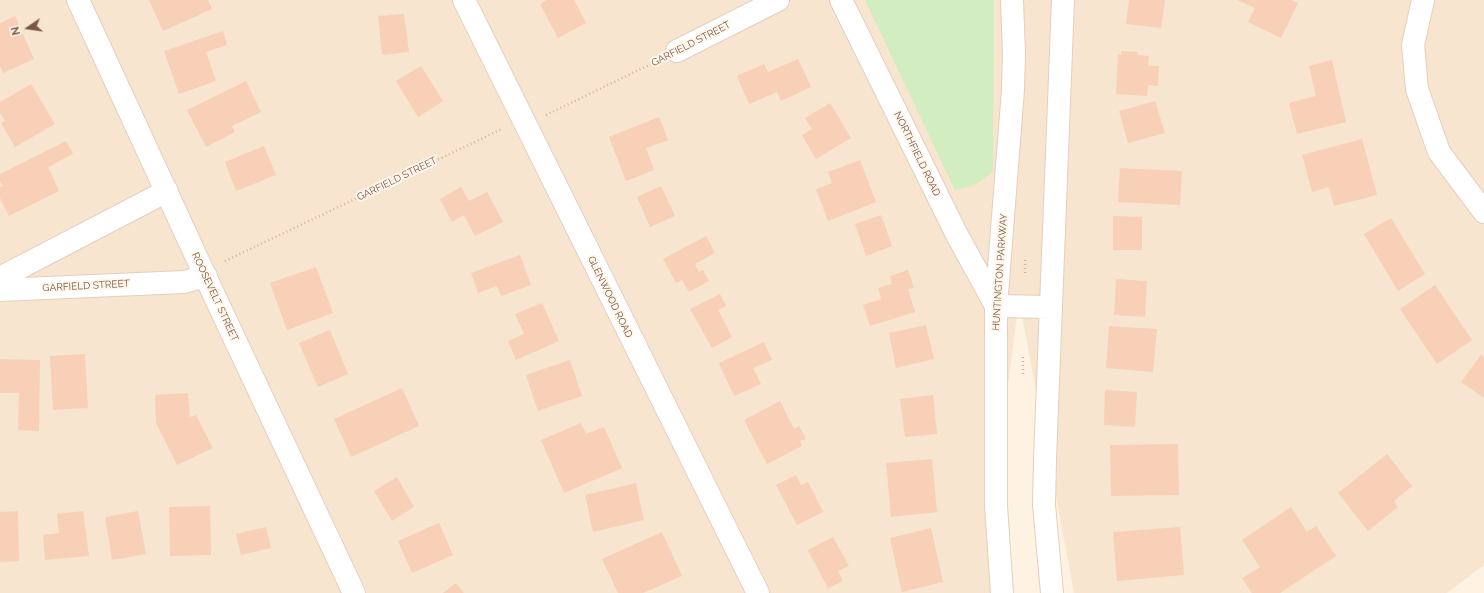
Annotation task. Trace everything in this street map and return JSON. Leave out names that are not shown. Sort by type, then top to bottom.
[{"type":"street","name":"ROOSEVELT STREET","points":[[78,0],[354,593]]},
{"type":"street","name":"GLENWOOD ROAD","points":[[464,0],[758,593]]},
{"type":"street","name":"GARFIELD STREET","points":[[677,51],[778,0]]},
{"type":"street","name":"NORTHFIELD ROAD","points":[[841,0],[954,228],[996,306]]},
{"type":"street","name":"HUNTINGTON PARKWAY","points":[[1002,593],[1000,582],[996,506],[996,306],[1013,90],[1014,53],[1012,0]]},
{"type":"street","points":[[1052,593],[1044,505],[1063,0]]},
{"type":"street","points":[[1423,0],[1413,45],[1417,89],[1439,152],[1484,212]]},
{"type":"street","points":[[0,278],[166,191]]},
{"type":"street","name":"GARFIELD STREET","points":[[0,290],[184,282],[206,276]]},
{"type":"street","points":[[996,306],[1051,307]]},
{"type":"path","name":"GARFIELD STREET","points":[[206,276],[212,269],[234,256],[338,208],[474,142],[523,120],[541,117],[561,109],[677,51]]},
{"type":"shaded area","points":[[0,0],[1484,0],[1484,565],[1447,593],[1074,593],[1019,300],[992,506],[998,593],[0,593]]},
{"type":"green space","points":[[865,0],[994,0],[993,172],[973,186],[955,190]]},
{"type":"building","points":[[149,0],[208,0],[212,9],[163,31]]},
{"type":"building","points":[[547,0],[574,0],[586,23],[558,38],[540,4]]},
{"type":"building","points":[[1129,0],[1165,0],[1161,28],[1126,24]]},
{"type":"building","points":[[1237,0],[1291,0],[1298,3],[1281,38],[1248,22],[1255,8]]},
{"type":"building","points":[[404,14],[409,52],[382,55],[378,16]]},
{"type":"building","points":[[15,16],[34,59],[3,73],[0,66],[0,23]]},
{"type":"building","points":[[223,31],[227,45],[206,52],[216,81],[179,94],[164,51]]},
{"type":"building","points":[[1121,51],[1138,52],[1138,55],[1149,56],[1148,66],[1159,66],[1158,86],[1148,85],[1147,96],[1116,94],[1118,54],[1121,55]]},
{"type":"building","points":[[798,59],[811,87],[781,101],[777,92],[749,104],[737,76],[764,64],[768,72]]},
{"type":"building","points":[[1332,60],[1346,122],[1297,134],[1289,103],[1316,96],[1309,66]]},
{"type":"building","points":[[421,66],[443,101],[418,117],[396,81]]},
{"type":"building","points":[[246,81],[261,112],[232,126],[235,132],[206,147],[187,110]]},
{"type":"building","points":[[31,84],[55,124],[15,147],[1,123],[5,121],[0,112],[0,102]]},
{"type":"building","points":[[1155,101],[1165,133],[1128,143],[1119,111]]},
{"type":"building","points":[[830,103],[851,138],[816,159],[802,135],[812,129],[805,118]]},
{"type":"building","points":[[659,117],[668,140],[646,148],[654,170],[626,181],[609,137]]},
{"type":"building","points":[[1362,139],[1377,195],[1334,206],[1329,187],[1312,192],[1302,155]]},
{"type":"building","points":[[66,141],[73,154],[48,167],[59,191],[9,216],[0,198],[0,187],[3,186],[0,181],[0,174]]},
{"type":"building","points":[[264,146],[276,175],[236,191],[225,162]]},
{"type":"building","points":[[860,160],[876,202],[828,221],[816,189],[832,183],[828,172]]},
{"type":"building","points":[[1120,168],[1182,171],[1180,205],[1118,202]]},
{"type":"building","points":[[661,186],[675,216],[650,227],[637,197]]},
{"type":"building","points":[[461,187],[469,201],[487,192],[503,222],[475,236],[464,215],[452,222],[440,199]]},
{"type":"building","points":[[881,215],[892,246],[866,256],[855,224]]},
{"type":"building","points":[[1113,216],[1142,217],[1142,250],[1113,250]]},
{"type":"building","points":[[1391,218],[1425,274],[1398,291],[1364,234]]},
{"type":"building","points":[[706,236],[715,253],[695,264],[699,272],[703,270],[709,281],[689,292],[682,280],[676,283],[663,259]]},
{"type":"building","points":[[520,255],[531,285],[501,296],[497,286],[478,293],[471,273]]},
{"type":"building","points":[[316,267],[333,313],[287,330],[270,283]]},
{"type":"building","points":[[908,270],[914,288],[908,289],[915,312],[870,326],[863,305],[881,299],[878,288],[892,284],[890,276]]},
{"type":"building","points":[[1116,279],[1147,281],[1145,317],[1114,315]]},
{"type":"building","points":[[1435,285],[1472,340],[1437,364],[1400,309]]},
{"type":"building","points":[[720,294],[726,306],[718,310],[732,337],[712,348],[690,309]]},
{"type":"building","points":[[542,303],[559,341],[516,360],[508,341],[524,334],[515,314]]},
{"type":"building","points":[[926,325],[934,359],[896,368],[889,333]]},
{"type":"building","points":[[1109,326],[1157,329],[1153,372],[1106,368]]},
{"type":"building","points":[[330,330],[348,374],[318,387],[299,343]]},
{"type":"building","points":[[764,342],[772,360],[753,368],[761,384],[734,396],[719,363]]},
{"type":"building","points":[[85,354],[88,408],[53,410],[50,356]]},
{"type":"building","points":[[1481,355],[1484,357],[1484,398],[1461,382]]},
{"type":"building","points":[[0,359],[40,360],[39,431],[18,430],[19,393],[0,393]]},
{"type":"building","points":[[570,360],[582,396],[538,411],[526,375]]},
{"type":"building","points":[[402,388],[419,426],[351,457],[334,419]]},
{"type":"building","points":[[1105,390],[1137,392],[1135,427],[1104,425]]},
{"type":"building","points":[[188,393],[190,417],[196,415],[213,448],[177,465],[156,423],[155,395]]},
{"type":"building","points":[[933,395],[937,434],[905,437],[900,399]]},
{"type":"building","points":[[780,401],[794,429],[799,426],[806,439],[800,441],[802,446],[767,464],[744,420]]},
{"type":"building","points":[[581,423],[586,434],[604,427],[622,468],[564,493],[541,440]]},
{"type":"building","points":[[1178,444],[1179,495],[1111,496],[1110,445]]},
{"type":"building","points":[[1387,454],[1412,486],[1394,501],[1398,507],[1368,531],[1338,493]]},
{"type":"building","points":[[932,459],[937,512],[891,517],[886,463]]},
{"type":"building","points":[[796,475],[801,485],[808,482],[823,512],[797,525],[776,485]]},
{"type":"building","points":[[397,477],[414,507],[392,521],[374,491]]},
{"type":"building","points":[[636,483],[644,520],[593,532],[585,495]]},
{"type":"building","points":[[210,506],[211,555],[170,556],[169,507]]},
{"type":"building","points":[[1291,507],[1307,532],[1316,526],[1336,556],[1280,593],[1252,593],[1242,578],[1260,567],[1242,540]]},
{"type":"building","points":[[18,511],[19,561],[0,562],[0,512]]},
{"type":"building","points":[[83,511],[89,556],[45,560],[43,535],[59,533],[57,514]]},
{"type":"building","points":[[138,511],[146,554],[112,560],[105,517]]},
{"type":"building","points":[[439,523],[453,555],[412,573],[398,541]]},
{"type":"building","points":[[266,527],[271,548],[241,555],[236,534]]},
{"type":"building","points":[[1180,527],[1184,575],[1117,581],[1113,532]]},
{"type":"building","points":[[931,528],[943,582],[902,592],[890,538]]},
{"type":"building","points":[[662,532],[682,576],[643,593],[618,593],[602,559]]},
{"type":"building","points":[[833,537],[849,566],[838,571],[843,581],[828,588],[808,550]]},
{"type":"building","points":[[456,583],[464,593],[443,593]]}]
